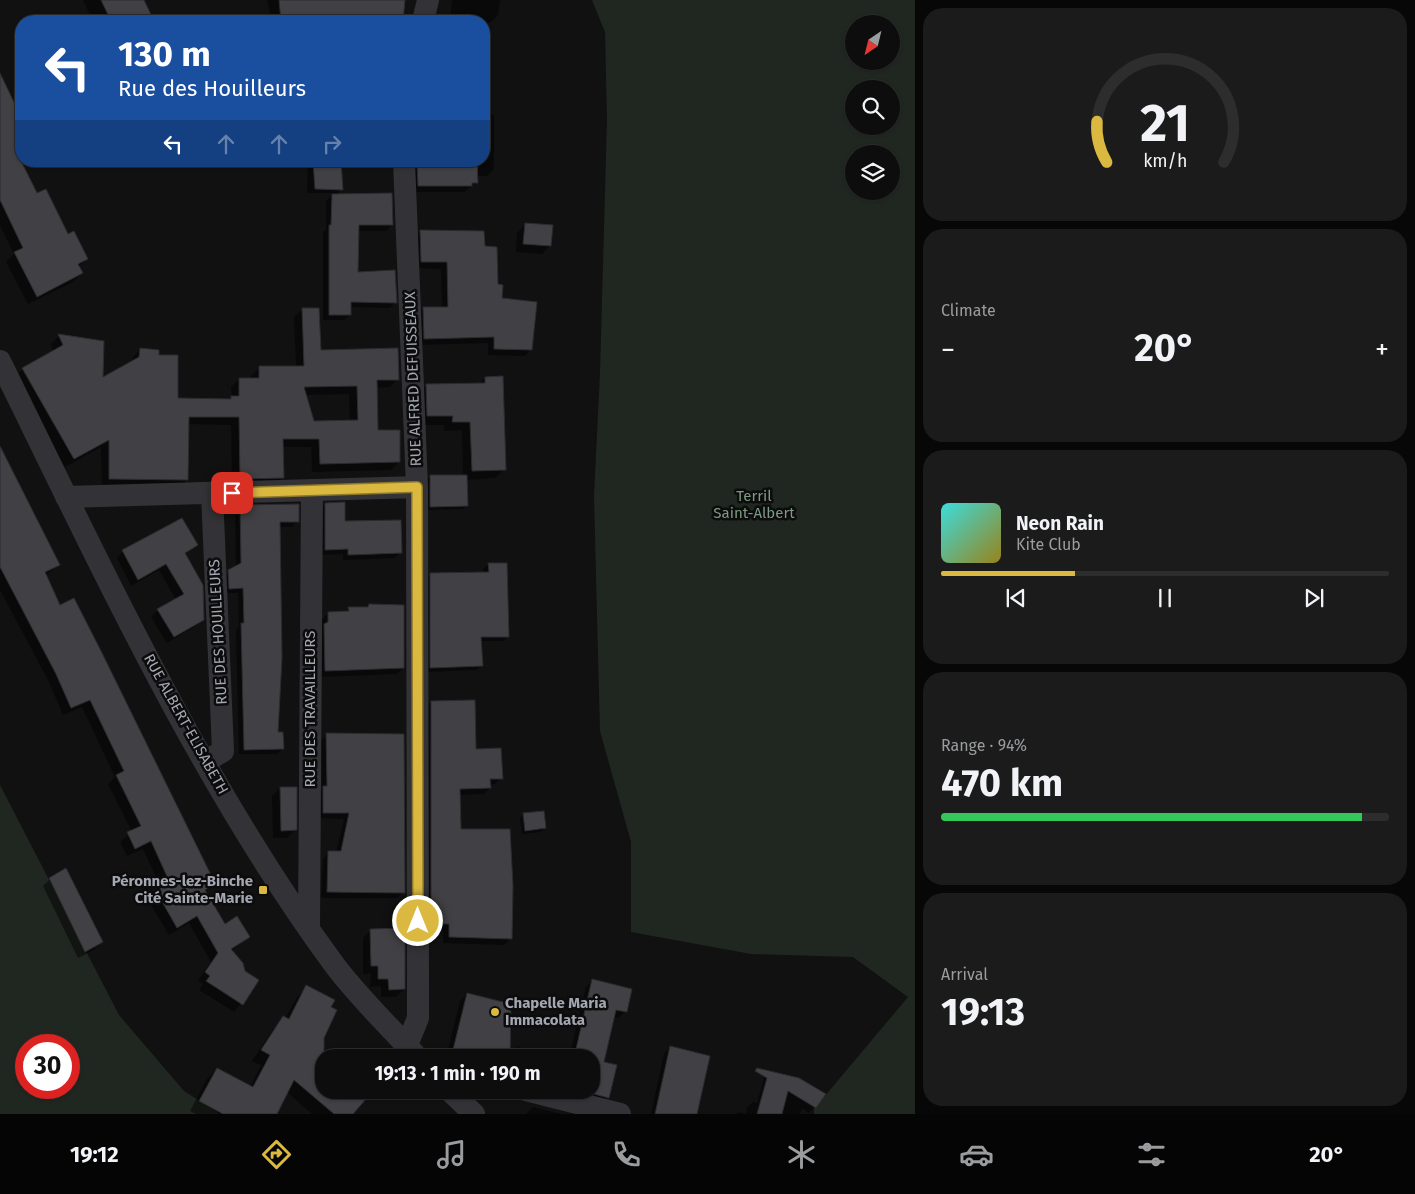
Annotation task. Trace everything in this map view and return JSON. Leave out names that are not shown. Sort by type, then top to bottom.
[{"type":"street","points":[[424,15],[428,0]]},
{"type":"street","name":"RUE ALFRED DEFUISSEAUX","points":[[404,167],[417,487],[418,1018],[412,1049]]},
{"type":"street","name":"RUE ALBERT-ELISABETH","points":[[0,361],[126,613],[205,762],[274,878],[335,965],[410,1049]]},
{"type":"street","points":[[66,496],[417,487]]},
{"type":"street","name":"RUE DES TRAVAILLEURS","points":[[309,928],[312,490]]},
{"type":"street","name":"RUE DES HOUILLEURS","points":[[205,762],[223,751],[212,493]]},
{"type":"street","points":[[458,1099],[474,1114]]},
{"type":"street","points":[[561,1099],[620,1114]]},
{"type":"green space","name":"Terril Saint-Albert","points":[[592,0],[915,0],[915,1114],[814,1114],[814,1109],[908,997],[853,957],[751,954],[631,932],[631,842],[600,731],[594,496],[600,374],[607,119],[605,32]]},
{"type":"green space","points":[[0,785],[119,1015],[184,1091],[220,1114],[0,1114]]},
{"type":"building","points":[[101,0],[144,0],[151,15],[108,15]]},
{"type":"building","points":[[279,0],[405,0],[404,15],[280,15]]},
{"type":"building","points":[[0,73],[15,104],[15,167],[24,167],[37,193],[46,189],[68,234],[74,231],[88,259],[78,264],[83,273],[37,297],[14,252],[23,248],[0,200]]},
{"type":"building","points":[[313,167],[341,167],[343,190],[315,189]]},
{"type":"building","points":[[417,167],[477,167],[478,183],[472,183],[472,186],[418,186]]},
{"type":"building","points":[[392,193],[393,225],[359,225],[358,272],[395,270],[397,303],[351,302],[351,315],[329,315],[329,225],[331,225],[332,194]]},
{"type":"building","points":[[525,223],[553,225],[551,246],[523,244]]},
{"type":"building","points":[[420,230],[484,231],[485,246],[497,247],[498,284],[503,285],[502,298],[537,302],[532,350],[494,349],[494,337],[424,339],[423,307],[448,307],[447,262],[421,262]]},
{"type":"building","points":[[302,308],[319,308],[321,350],[398,348],[399,380],[377,380],[378,430],[400,430],[400,462],[320,464],[319,439],[283,439],[284,478],[240,479],[239,417],[189,417],[188,480],[109,479],[109,440],[74,459],[22,368],[63,345],[58,334],[104,341],[103,377],[139,357],[140,348],[159,350],[159,355],[178,355],[178,398],[231,399],[231,396],[239,396],[239,378],[259,378],[259,366],[304,366]],"holes":[[[357,386],[358,420],[314,421],[304,387]]]},
{"type":"building","points":[[503,376],[506,470],[472,471],[470,422],[452,422],[453,416],[427,416],[426,384],[485,383],[485,377]]},
{"type":"building","points":[[0,446],[60,565],[45,572],[60,605],[74,598],[102,653],[211,875],[209,876],[214,885],[205,890],[225,924],[237,916],[250,937],[231,949],[243,963],[245,971],[259,980],[243,1005],[206,981],[210,976],[205,972],[218,953],[197,916],[177,928],[156,891],[170,883],[151,841],[135,849],[127,832],[141,826],[116,775],[124,771],[90,700],[71,708],[56,674],[0,567]]},
{"type":"building","points":[[430,475],[467,475],[468,506],[430,507]]},
{"type":"building","points":[[345,502],[345,521],[401,520],[402,553],[348,555],[348,549],[325,550],[325,503]]},
{"type":"building","points":[[299,504],[299,522],[280,522],[282,658],[278,732],[283,732],[284,749],[244,750],[241,623],[244,623],[243,588],[229,589],[228,570],[241,563],[240,505]]},
{"type":"building","points":[[182,518],[198,545],[185,553],[203,585],[204,620],[174,637],[157,609],[184,594],[166,564],[138,580],[122,550]]},
{"type":"building","points":[[488,563],[507,563],[509,637],[481,637],[483,666],[430,668],[430,573],[489,572]]},
{"type":"building","points":[[369,604],[404,605],[404,668],[325,671],[324,624],[328,622],[328,612],[349,611],[348,607],[368,607]]},
{"type":"building","points":[[475,700],[476,749],[501,748],[503,779],[490,779],[491,788],[460,789],[461,829],[510,829],[513,886],[512,939],[449,937],[449,924],[431,924],[431,701]]},
{"type":"building","points":[[326,733],[404,734],[405,893],[327,892],[328,851],[341,851],[349,813],[323,813],[323,786],[327,786]]},
{"type":"building","points":[[280,787],[297,787],[297,830],[281,831]]},
{"type":"building","points":[[544,811],[546,828],[525,831],[523,813]]},
{"type":"building","points":[[66,868],[103,942],[85,952],[49,878]]},
{"type":"building","points":[[405,928],[405,989],[389,990],[388,979],[378,979],[378,966],[371,966],[370,929]]},
{"type":"building","points":[[592,979],[632,989],[627,1012],[616,1010],[604,1062],[617,1065],[609,1098],[600,1096],[600,1049],[576,1049]]},
{"type":"building","points":[[306,985],[335,1000],[331,1007],[337,1010],[324,1038],[324,1049],[315,1049],[315,1098],[294,1080],[277,1114],[223,1114],[199,1101],[217,1068],[253,1087],[270,1055],[261,1050],[283,1016],[289,1019]]},
{"type":"building","points":[[467,993],[511,1004],[510,1049],[453,1049]]},
{"type":"building","points":[[670,1046],[710,1056],[697,1114],[655,1114]]},
{"type":"building","points":[[757,1068],[799,1078],[826,1094],[816,1108],[788,1091],[782,1114],[757,1114],[767,1078],[755,1071]]},
{"type":"building","points":[[316,1099],[366,1099],[353,1114],[334,1114]]},
{"type":"place","name":"Péronnes-lez-Binche Cité Sainte-Marie","points":[[263,890]]},
{"type":"place","name":"Chapelle Maria Immacolata","points":[[495,1012]]},
{"type":"route","points":[[232,493],[417,487],[418,921]]}]
